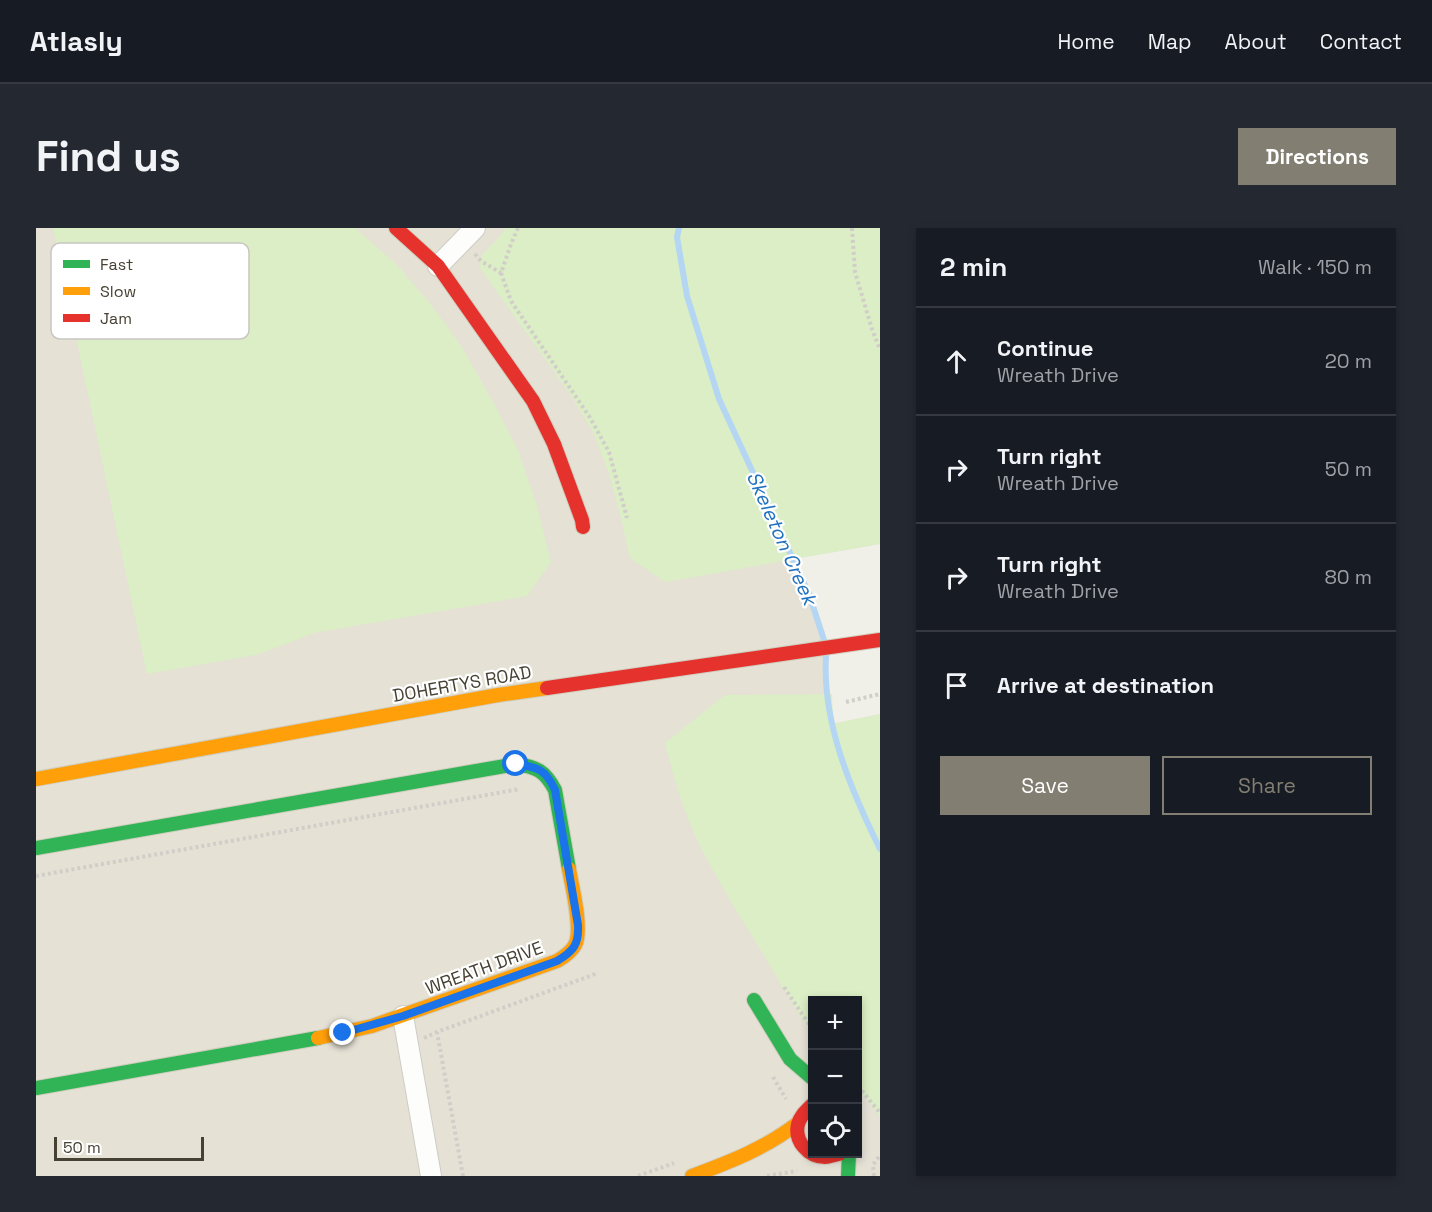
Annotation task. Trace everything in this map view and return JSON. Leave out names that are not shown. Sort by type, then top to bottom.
[{"type":"street","points":[[396,228],[438,266],[520,382],[546,423],[557,447],[583,527]]},
{"type":"street","points":[[438,266],[475,228]]},
{"type":"street","name":"DOHERTYS ROAD","points":[[36,779],[498,695],[880,640]]},
{"type":"street","name":"WREATH DRIVE","points":[[36,848],[516,764],[530,766],[549,777],[555,790],[579,936],[568,954],[557,961],[403,1016],[343,1033],[36,1088]]},
{"type":"street","points":[[754,999],[790,1059],[808,1074]]},
{"type":"street","points":[[403,1016],[431,1176]]},
{"type":"street","points":[[790,1059],[793,1081]]},
{"type":"street","points":[[797,1097],[799,1142],[805,1153],[825,1174]]},
{"type":"street","points":[[692,1176],[742,1158],[776,1140],[808,1109]]},
{"type":"street","points":[[742,1158],[771,1154]]},
{"type":"street","points":[[848,1176],[849,1158]]},
{"type":"path","points":[[518,228],[501,273],[511,301],[589,416],[609,452],[627,518]]},
{"type":"path","points":[[852,228],[855,272],[880,350]]},
{"type":"path","points":[[846,702],[880,694]]},
{"type":"path","points":[[36,876],[520,789]]},
{"type":"path","points":[[463,1176],[437,1032],[598,973]]},
{"type":"path","points":[[784,987],[808,1022]]},
{"type":"path","points":[[862,1091],[880,1113]]},
{"type":"path","points":[[874,1176],[873,1165],[880,1155]]},
{"type":"path","points":[[767,1176],[803,1170]]},
{"type":"shaded area","points":[[36,228],[880,228],[880,544],[793,559],[809,594],[827,649],[825,677],[832,724],[880,714],[880,1176],[36,1176]]},
{"type":"green space","points":[[53,228],[355,228],[397,265],[433,307],[463,349],[518,450],[537,506],[551,562],[527,596],[314,633],[260,654],[147,674],[76,339],[249,339],[249,243],[56,243]]},
{"type":"green space","points":[[506,228],[880,228],[880,544],[665,582],[630,558],[609,473],[593,432],[570,394],[480,268],[481,256]]},
{"type":"green space","points":[[832,694],[833,724],[880,714],[880,1117],[862,1094],[862,996],[808,996],[808,1028],[731,901],[690,824],[665,743],[725,695]]},
{"type":"waterway","name":"Skeleton Creek","points":[[679,228],[677,237],[687,296],[719,399],[809,594],[824,640]]},
{"type":"waterway","name":"Skeleton Creek","points":[[826,656],[826,681],[834,731],[849,780],[880,849]]},
{"type":"traffic: fast","points":[[36,848],[516,764],[540,771],[548,778],[555,790],[569,869]]},
{"type":"traffic: fast","points":[[754,1000],[790,1059],[808,1075]]},
{"type":"traffic: fast","points":[[36,1088],[318,1038]]},
{"type":"traffic: fast","points":[[848,1176],[849,1158]]},
{"type":"traffic: slow","points":[[36,779],[547,688]]},
{"type":"traffic: slow","points":[[318,1038],[372,1026],[562,958],[575,945],[578,929],[569,869]]},
{"type":"traffic: slow","points":[[692,1176],[734,1160],[798,1123]]},
{"type":"traffic: jam","points":[[396,228],[438,266],[533,401],[554,444],[583,527]]},
{"type":"traffic: jam","points":[[547,688],[880,640]]},
{"type":"traffic: jam","points":[[808,1109],[802,1116],[797,1130],[800,1142],[808,1151]]},
{"type":"route","points":[[343,1033],[403,1016],[557,961],[568,954],[575,945],[579,936],[578,925],[555,790],[549,777],[542,771],[516,764]]}]
